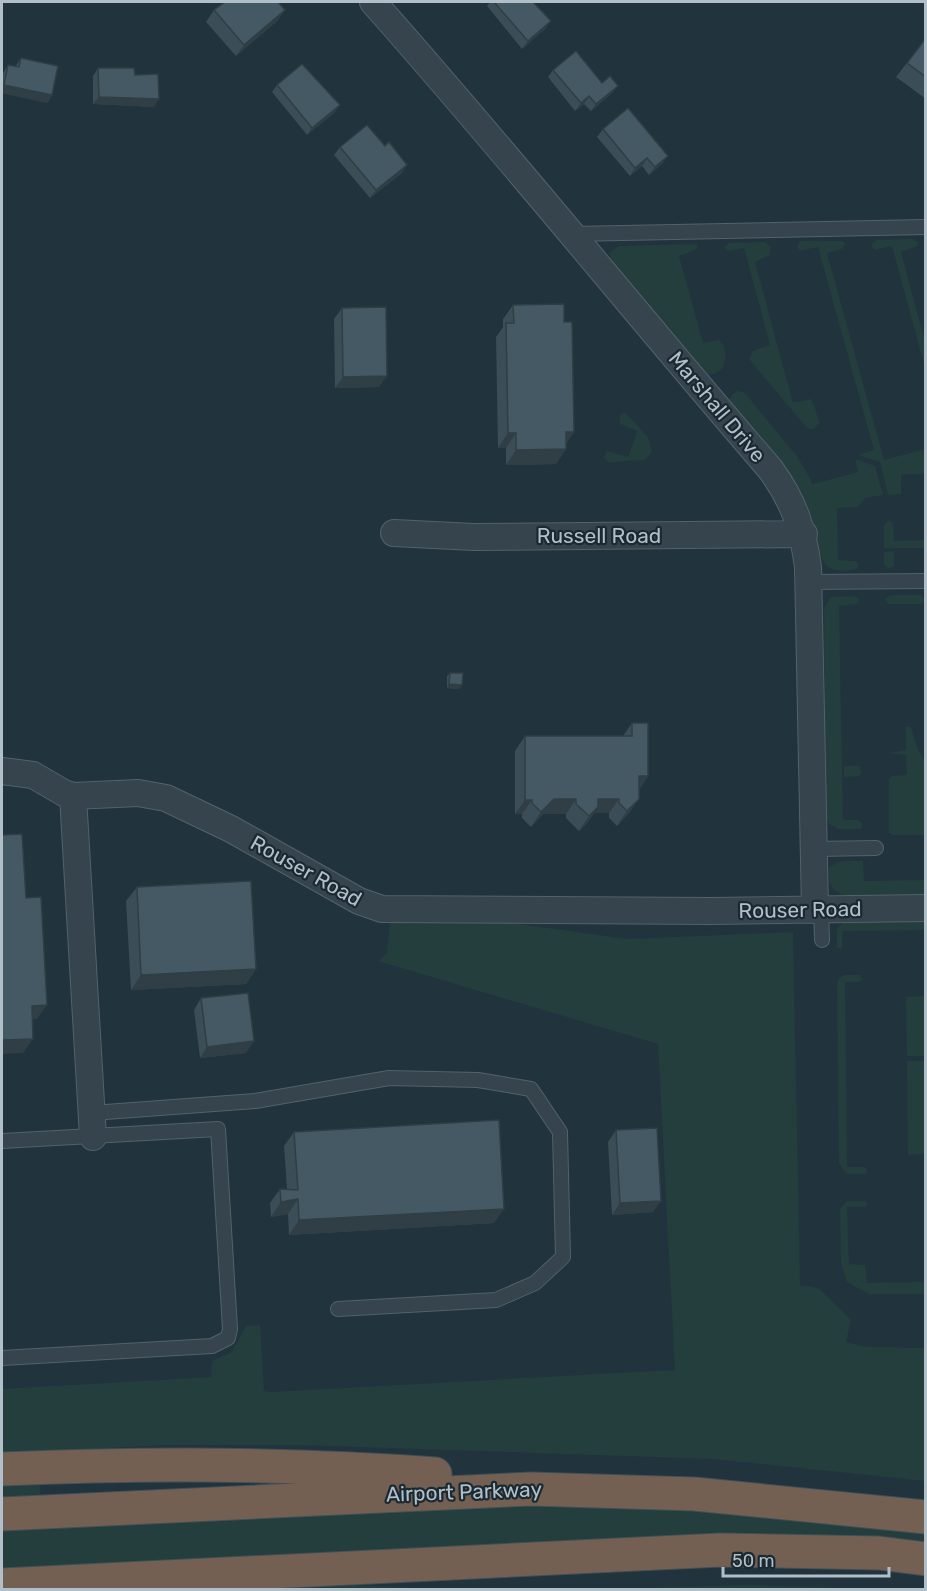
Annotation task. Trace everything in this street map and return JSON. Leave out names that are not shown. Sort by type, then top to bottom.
[{"type":"highway","points":[[2,1469],[180,1463],[354,1468],[694,1494]]},
{"type":"highway","name":"Airport Parkway","points":[[2,1514],[449,1491],[602,1490],[694,1494],[926,1517]]},
{"type":"highway","points":[[2,1585],[720,1550],[879,1553],[926,1559]]},
{"type":"street","name":"Marshall Drive","points":[[373,2],[495,141],[570,234],[771,470],[791,499],[804,534],[808,582],[814,849],[818,910]]},
{"type":"street","name":"Russell Road","points":[[394,533],[474,537],[804,534]]},
{"type":"street","points":[[2,771],[33,775],[64,793],[73,795],[93,1125]]},
{"type":"street","name":"Rouser Road","points":[[73,795],[138,794],[166,798],[231,830],[359,901],[381,909],[428,912],[926,908]]},
{"type":"lane","points":[[570,234],[926,227]]},
{"type":"lane","points":[[808,582],[926,581]]},
{"type":"lane","points":[[814,849],[876,848]]},
{"type":"lane","points":[[818,910],[822,940]]},
{"type":"lane","points":[[2,1142],[93,1125],[389,1078],[478,1080],[531,1089],[560,1132],[563,1257],[535,1283],[496,1300],[339,1309]]},
{"type":"lane","points":[[2,1358],[212,1346],[223,1342],[230,1334],[218,1129],[93,1125]]},
{"type":"green space","points":[[913,239],[918,242],[918,246],[901,252],[925,342],[925,368],[892,246],[875,250],[871,246],[876,240]]},
{"type":"green space","points":[[800,241],[842,241],[845,243],[842,249],[827,253],[884,460],[925,449],[925,474],[901,474],[901,494],[888,495],[880,462],[858,455],[874,450],[818,247],[799,251],[797,246]]},
{"type":"green space","points":[[765,242],[770,246],[770,255],[755,262],[793,403],[811,399],[820,422],[814,429],[808,429],[749,359],[753,351],[770,345],[744,248],[728,251],[724,247],[729,243]]},
{"type":"green space","points":[[697,245],[697,249],[679,256],[703,343],[719,340],[725,350],[723,367],[714,374],[708,374],[610,260],[610,252],[619,246]]},
{"type":"green space","points":[[736,391],[744,392],[797,456],[813,484],[858,472],[855,459],[875,466],[883,495],[865,498],[858,507],[837,508],[838,560],[855,561],[859,565],[857,569],[837,570],[826,565],[820,553],[803,496],[780,460],[732,406],[729,399]]},
{"type":"green space","points":[[625,412],[648,437],[652,452],[645,460],[608,462],[604,457],[607,451],[628,457],[637,431],[620,424],[620,415]]},
{"type":"green space","points":[[889,520],[893,523],[894,541],[925,540],[925,548],[884,548],[884,525]]},
{"type":"green space","points":[[894,551],[894,566],[888,569],[884,564],[884,552]]},
{"type":"green space","points":[[890,595],[922,595],[925,601],[921,604],[888,604],[885,599]]},
{"type":"green space","points":[[856,596],[859,600],[857,604],[839,606],[843,820],[859,820],[863,825],[861,829],[838,829],[829,824],[826,816],[824,609],[831,597]]},
{"type":"green space","points":[[906,727],[911,727],[917,748],[925,761],[925,835],[889,833],[889,779],[892,776],[907,775],[906,755],[888,753],[906,750]]},
{"type":"green space","points":[[844,766],[859,766],[862,773],[859,776],[844,777]]},
{"type":"green space","points":[[842,861],[863,861],[864,881],[925,880],[925,897],[847,897],[831,886],[828,877],[830,866]]},
{"type":"green space","points":[[925,920],[925,930],[843,931],[842,949],[837,948],[837,929],[842,923]]},
{"type":"green space","points":[[390,922],[512,923],[627,939],[793,932],[800,1286],[819,1289],[851,1320],[846,1342],[866,1347],[925,1348],[925,1481],[713,1459],[301,1445],[173,1445],[2,1453],[2,1389],[211,1377],[212,1361],[232,1352],[246,1326],[260,1325],[264,1391],[271,1392],[675,1370],[658,1044],[378,961],[387,953]]},
{"type":"green space","points":[[860,975],[862,979],[860,982],[845,982],[847,1167],[865,1167],[868,1172],[865,1174],[846,1174],[839,1163],[837,983],[840,977]]},
{"type":"green space","points":[[925,996],[925,1056],[907,1056],[906,997]]},
{"type":"green space","points":[[907,1061],[925,1061],[925,1154],[908,1155]]},
{"type":"green space","points":[[847,1201],[865,1201],[868,1204],[865,1207],[847,1207],[849,1264],[865,1265],[867,1283],[925,1282],[925,1294],[869,1294],[847,1282],[841,1263],[840,1209]]},
{"type":"green space","points":[[2,1482],[40,1482],[40,1495],[2,1499]]},
{"type":"green space","points":[[465,1503],[646,1505],[926,1532],[925,1543],[2,1572],[2,1527]]},
{"type":"green space","points":[[313,1583],[439,1589],[174,1590]]},
{"type":"green space","points":[[749,1585],[879,1589],[606,1589]]},
{"type":"building","points":[[225,2],[278,2],[285,10],[244,45],[214,10]]},
{"type":"building","points":[[494,2],[533,2],[551,21],[528,41]]},
{"type":"building","points":[[926,38],[926,77],[907,63]]},
{"type":"building","points":[[576,51],[602,83],[610,76],[618,86],[596,104],[589,96],[581,103],[553,70]]},
{"type":"building","points":[[21,58],[58,66],[52,95],[4,85],[8,65],[19,67]]},
{"type":"building","points":[[302,64],[340,105],[312,128],[277,85]]},
{"type":"building","points":[[98,68],[134,68],[135,75],[158,74],[159,99],[99,97]]},
{"type":"building","points":[[628,108],[668,156],[655,167],[647,158],[635,168],[603,129]]},
{"type":"building","points":[[367,125],[385,146],[389,142],[407,165],[376,190],[340,147]]},
{"type":"building","points":[[564,304],[564,322],[572,322],[574,432],[566,432],[566,449],[516,450],[516,433],[508,433],[506,323],[514,323],[513,305]]},
{"type":"building","points":[[386,307],[387,376],[343,377],[342,308]]},
{"type":"building","points":[[450,673],[463,673],[462,685],[449,684]]},
{"type":"building","points":[[632,723],[648,723],[648,776],[639,776],[639,799],[627,811],[619,803],[619,799],[598,799],[598,807],[589,816],[576,804],[576,799],[554,799],[541,812],[532,800],[525,800],[525,736],[632,736]]},
{"type":"building","points":[[22,834],[26,898],[41,897],[47,1005],[32,1006],[33,1039],[3,1040],[2,1046],[2,835]]},
{"type":"building","points":[[251,881],[256,969],[141,975],[137,887]]},
{"type":"building","points":[[248,993],[254,1041],[207,1047],[201,998]]},
{"type":"building","points":[[499,1120],[504,1209],[299,1220],[298,1199],[281,1202],[280,1189],[298,1190],[294,1132]]},
{"type":"building","points":[[657,1128],[661,1201],[620,1203],[616,1130]]}]
